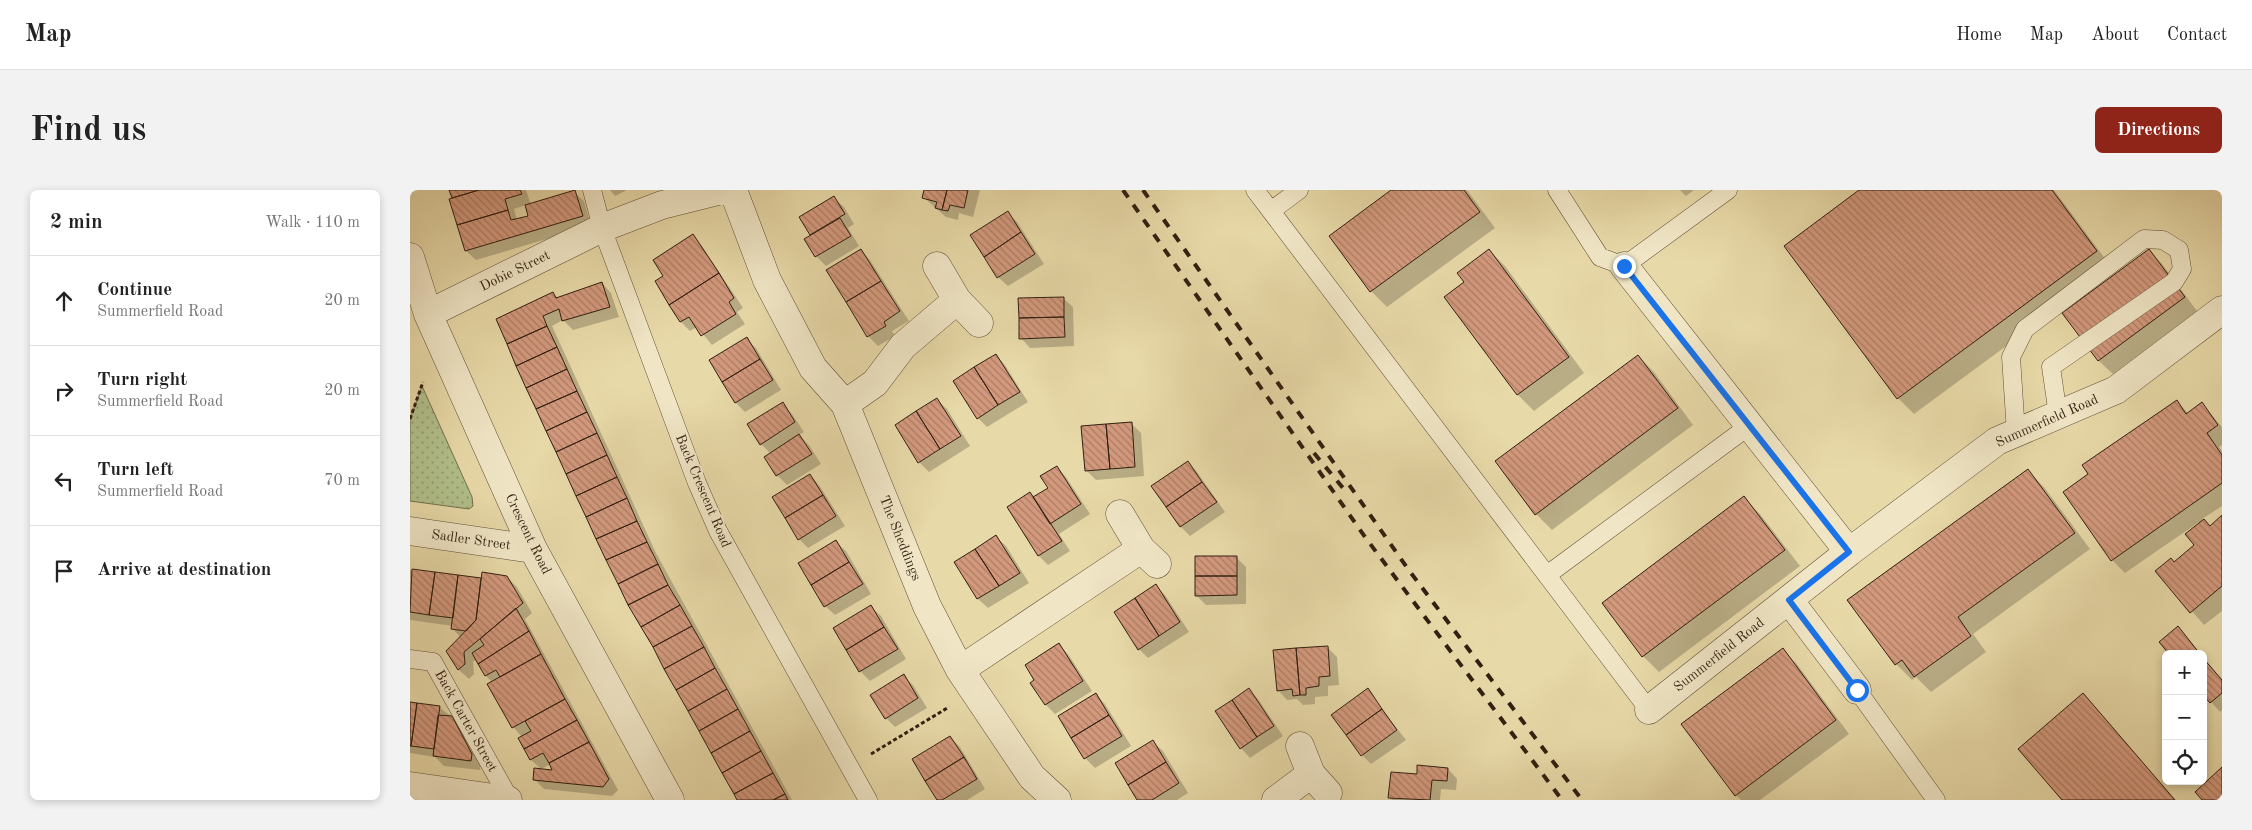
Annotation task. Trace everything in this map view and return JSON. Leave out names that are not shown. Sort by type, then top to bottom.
[{"type":"street","points":[[602,228],[662,205],[722,190]]},
{"type":"street","name":"The Sheddings","points":[[733,190],[772,289],[814,368],[845,404],[927,606],[967,681],[1032,777],[1057,800]]},
{"type":"street","name":"Dobie Street","points":[[428,314],[602,228]]},
{"type":"street","name":"Crescent Road","points":[[410,257],[428,314],[533,549],[670,800]]},
{"type":"street","points":[[937,266],[957,300],[979,323]]},
{"type":"street","points":[[1624,266],[1849,552]]},
{"type":"street","points":[[845,404],[875,383],[904,346],[957,300]]},
{"type":"street","name":"Summerfield Road","points":[[1648,710],[1849,552],[1997,441],[2116,390],[2222,310]]},
{"type":"street","points":[[967,681],[1149,557],[1120,514]]},
{"type":"street","name":"Sadler Street","points":[[410,531],[533,549]]},
{"type":"street","points":[[1789,600],[1857,690]]},
{"type":"street","points":[[1276,800],[1319,784],[1300,746]]},
{"type":"street","points":[[410,786],[509,800]]},
{"type":"lane","name":"Back Crescent Road","points":[[592,190],[602,228],[697,483],[718,532],[848,766],[862,798]]},
{"type":"lane","points":[[1255,190],[1648,710]]},
{"type":"lane","points":[[1271,211],[1299,190]]},
{"type":"lane","points":[[1556,190],[1600,257],[1624,266],[1728,190]]},
{"type":"lane","points":[[2016,433],[2011,357],[2024,329],[2144,239],[2163,240],[2179,250],[2182,269],[2174,282],[2052,367],[2058,415]]},
{"type":"lane","points":[[1546,575],[1749,426]]},
{"type":"lane","name":"Back Carter Street","points":[[410,659],[433,662],[509,800]]},
{"type":"lane","points":[[1857,690],[1936,800]]},
{"type":"path","points":[[848,766],[967,681]]},
{"type":"green space","points":[[422,386],[472,497],[473,506],[469,509],[410,501],[410,419]]},
{"type":"building","points":[[449,190],[479,190],[452,198]]},
{"type":"building","points":[[479,190],[520,190],[522,194],[505,199],[508,210],[457,225],[449,199]]},
{"type":"building","points":[[575,190],[583,216],[465,251],[457,225],[508,210],[511,220],[528,216],[525,205]]},
{"type":"building","points":[[924,190],[947,190],[942,210],[935,208],[937,202],[922,198]]},
{"type":"building","points":[[947,190],[968,190],[964,208],[950,205],[948,211],[942,210]]},
{"type":"building","points":[[1391,190],[1464,190],[1480,212],[1370,292],[1329,236]]},
{"type":"building","points":[[1859,190],[2052,190],[2097,251],[1897,399],[1784,246]]},
{"type":"building","points":[[834,196],[845,214],[810,235],[799,217]]},
{"type":"building","points":[[1008,211],[1021,232],[984,257],[970,235]]},
{"type":"building","points":[[840,218],[851,236],[815,257],[804,239]]},
{"type":"building","points":[[1021,232],[1035,254],[997,278],[984,257]]},
{"type":"building","points":[[693,234],[719,273],[669,305],[655,281],[663,276],[653,260]]},
{"type":"building","points":[[861,249],[881,281],[846,302],[826,270]]},
{"type":"building","points":[[1489,249],[1569,357],[1517,395],[1444,297],[1464,282],[1457,273]]},
{"type":"building","points":[[2149,249],[2185,297],[2098,361],[2062,313]]},
{"type":"building","points":[[719,273],[734,298],[729,302],[736,314],[701,336],[689,317],[680,322],[669,305]]},
{"type":"building","points":[[881,281],[900,311],[884,322],[886,326],[867,337],[846,302]]},
{"type":"building","points":[[602,282],[610,307],[562,321],[559,309],[543,316],[547,326],[507,344],[496,319],[553,292],[556,298]]},
{"type":"building","points":[[1064,297],[1064,317],[1019,318],[1018,298]]},
{"type":"building","points":[[1064,317],[1065,337],[1019,339],[1019,318]]},
{"type":"building","points":[[547,326],[557,347],[516,366],[507,344]]},
{"type":"building","points":[[747,337],[760,359],[722,382],[709,360]]},
{"type":"building","points":[[557,347],[567,369],[526,388],[516,366]]},
{"type":"building","points":[[996,354],[1020,392],[998,405],[974,367]]},
{"type":"building","points":[[1638,355],[1678,408],[1535,515],[1495,461]]},
{"type":"building","points":[[760,359],[773,380],[735,403],[722,382]]},
{"type":"building","points":[[974,367],[998,405],[977,419],[953,381]]},
{"type":"building","points":[[567,369],[577,391],[536,409],[526,388]]},
{"type":"building","points":[[577,391],[587,412],[546,431],[536,409]]},
{"type":"building","points":[[937,398],[961,436],[940,449],[916,411]]},
{"type":"building","points":[[2177,400],[2186,414],[2202,402],[2218,425],[2207,433],[2222,455],[2222,483],[2111,561],[2063,492],[2088,474],[2082,465]]},
{"type":"building","points":[[783,402],[795,422],[760,445],[747,424]]},
{"type":"building","points":[[916,411],[940,449],[918,463],[895,425]]},
{"type":"building","points":[[587,412],[597,433],[556,452],[546,431]]},
{"type":"building","points":[[1132,422],[1135,467],[1110,469],[1106,424]]},
{"type":"building","points":[[1106,424],[1110,469],[1085,471],[1081,426]]},
{"type":"building","points":[[597,433],[607,455],[566,474],[556,452]]},
{"type":"building","points":[[799,434],[812,454],[776,476],[764,457]]},
{"type":"building","points":[[607,455],[617,477],[576,496],[566,474]]},
{"type":"building","points":[[1188,461],[1202,482],[1166,507],[1151,486]]},
{"type":"building","points":[[1057,466],[1081,504],[1050,524],[1033,497],[1048,488],[1040,476]]},
{"type":"building","points":[[2028,469],[2075,533],[1958,617],[1971,636],[1914,677],[1902,660],[1895,665],[1847,600]]},
{"type":"building","points":[[810,474],[823,495],[785,518],[772,497]]},
{"type":"building","points":[[617,477],[627,498],[586,517],[576,496]]},
{"type":"building","points":[[1202,482],[1217,502],[1180,527],[1166,507]]},
{"type":"building","points":[[1030,492],[1062,541],[1038,556],[1007,507]]},
{"type":"building","points":[[823,495],[836,516],[798,540],[785,518]]},
{"type":"building","points":[[1744,496],[1785,550],[1642,657],[1602,603]]},
{"type":"building","points":[[627,498],[637,521],[596,539],[586,517]]},
{"type":"building","points":[[2222,515],[2222,586],[2190,613],[2155,571],[2171,558],[2174,562],[2194,545],[2185,534],[2204,519],[2210,526]]},
{"type":"building","points":[[637,521],[647,542],[606,560],[596,539]]},
{"type":"building","points":[[996,535],[1020,573],[999,586],[975,549]]},
{"type":"building","points":[[836,540],[849,562],[811,585],[798,563]]},
{"type":"building","points":[[647,542],[658,564],[618,584],[606,560]]},
{"type":"building","points":[[975,549],[999,586],[977,599],[954,562]]},
{"type":"building","points":[[1195,556],[1237,556],[1237,576],[1195,576]]},
{"type":"building","points":[[849,562],[863,584],[824,607],[811,585]]},
{"type":"building","points":[[658,564],[668,585],[628,605],[618,584]]},
{"type":"building","points":[[412,569],[435,572],[429,615],[410,612]]},
{"type":"building","points":[[435,572],[458,575],[453,618],[429,615]]},
{"type":"building","points":[[482,572],[507,576],[523,603],[464,652],[465,664],[458,670],[446,651],[476,620]]},
{"type":"building","points":[[458,575],[481,578],[476,620],[466,631],[451,629]]},
{"type":"building","points":[[1195,576],[1237,576],[1237,595],[1195,596]]},
{"type":"building","points":[[1156,584],[1180,622],[1159,636],[1135,598]]},
{"type":"building","points":[[668,585],[680,605],[641,627],[628,605]]},
{"type":"building","points":[[1135,598],[1159,636],[1138,650],[1114,612]]},
{"type":"building","points":[[680,605],[692,626],[653,647],[641,627]]},
{"type":"building","points":[[871,605],[884,627],[846,650],[833,628]]},
{"type":"building","points":[[516,608],[529,631],[478,664],[472,653],[484,645],[480,639]]},
{"type":"building","points":[[692,626],[704,647],[664,669],[653,647]]},
{"type":"building","points":[[2178,626],[2197,650],[2166,650],[2159,642]]},
{"type":"building","points":[[884,627],[898,649],[859,672],[846,650]]},
{"type":"building","points":[[529,631],[541,654],[500,677],[496,670],[485,676],[478,664]]},
{"type":"building","points":[[1059,643],[1083,681],[1045,705],[1030,683],[1034,680],[1025,665]]},
{"type":"building","points":[[1328,646],[1330,676],[1319,677],[1319,686],[1306,688],[1306,695],[1300,695],[1296,648]]},
{"type":"building","points":[[704,647],[715,668],[676,690],[664,669]]},
{"type":"building","points":[[1296,648],[1300,695],[1293,696],[1292,689],[1277,691],[1273,650]]},
{"type":"building","points":[[1783,648],[1836,720],[1735,796],[1681,724]]},
{"type":"building","points":[[541,654],[565,699],[512,728],[487,684]]},
{"type":"building","points":[[2207,663],[2222,680],[2222,693],[2210,703],[2207,700]]},
{"type":"building","points":[[715,668],[727,689],[688,711],[676,690]]},
{"type":"building","points":[[904,674],[918,698],[885,719],[870,695]]},
{"type":"building","points":[[1249,688],[1274,726],[1257,737],[1232,700]]},
{"type":"building","points":[[1368,688],[1382,709],[1346,735],[1331,715]]},
{"type":"building","points":[[727,689],[738,709],[699,731],[688,711]]},
{"type":"building","points":[[1096,693],[1109,715],[1071,738],[1058,716]]},
{"type":"building","points":[[2083,693],[2175,800],[2062,800],[2018,749]]},
{"type":"building","points":[[565,699],[577,720],[524,749],[518,738],[531,731],[525,721]]},
{"type":"building","points":[[1232,700],[1257,737],[1240,749],[1215,711]]},
{"type":"building","points":[[410,702],[417,703],[411,746],[410,746]]},
{"type":"building","points":[[417,703],[440,706],[434,749],[411,746]]},
{"type":"building","points":[[738,709],[750,731],[711,753],[699,731]]},
{"type":"building","points":[[1382,709],[1397,730],[1361,756],[1346,735]]},
{"type":"building","points":[[438,715],[452,716],[472,754],[471,761],[433,756]]},
{"type":"building","points":[[1109,715],[1122,736],[1084,759],[1071,738]]},
{"type":"building","points":[[577,720],[589,742],[549,763],[543,753],[530,760],[524,749]]},
{"type":"building","points":[[750,731],[761,751],[722,773],[711,753]]},
{"type":"building","points":[[950,736],[964,757],[925,781],[912,759]]},
{"type":"building","points":[[1153,740],[1166,762],[1128,785],[1115,763]]},
{"type":"building","points":[[589,742],[609,779],[603,787],[533,780],[534,768],[552,770],[549,763]]},
{"type":"building","points":[[761,751],[773,773],[734,794],[722,773]]},
{"type":"building","points":[[964,757],[977,779],[942,800],[937,800],[925,781]]},
{"type":"building","points":[[1166,762],[1179,783],[1152,800],[1137,800],[1128,785]]},
{"type":"building","points":[[1417,765],[1448,768],[1447,781],[1432,780],[1430,800],[1388,798],[1391,772],[1417,774]]},
{"type":"building","points":[[2222,767],[2222,800],[2202,800],[2195,792],[2203,785],[2207,785],[2207,781]]},
{"type":"building","points":[[773,773],[785,794],[773,800],[737,800],[734,794]]},
{"type":"building","points":[[785,794],[788,800],[773,800]]},
{"type":"railway","points":[[1123,190],[1365,537],[1562,800]]},
{"type":"railway","points":[[1143,190],[1408,569],[1582,800]]},
{"type":"railway","points":[[1314,453],[1343,488]]},
{"type":"route","points":[[1624,266],[1849,552],[1789,600],[1857,690]]}]
